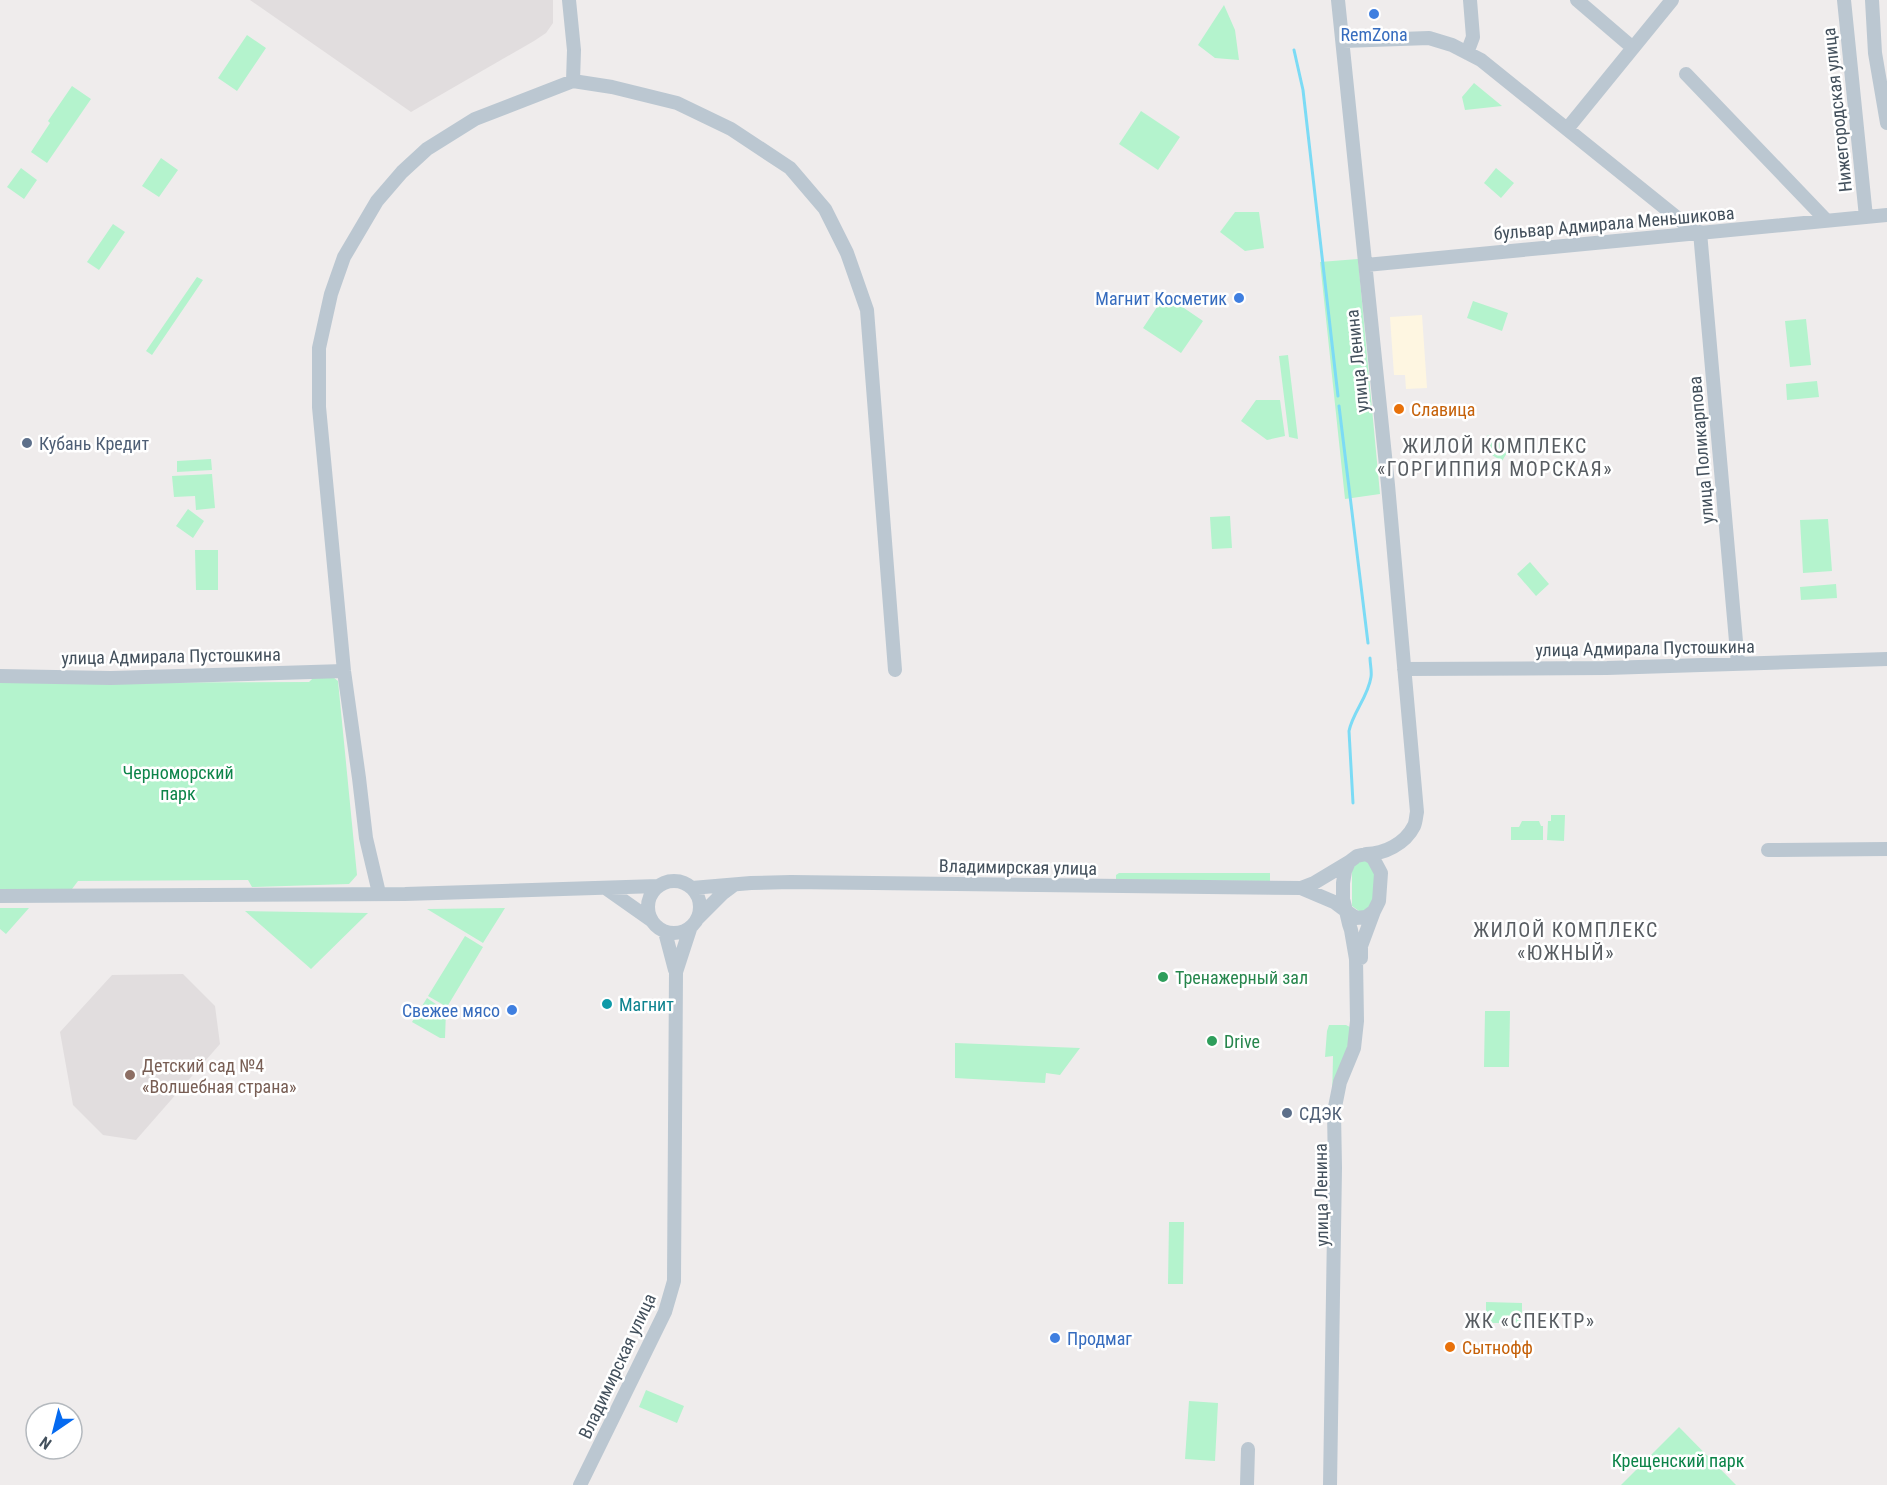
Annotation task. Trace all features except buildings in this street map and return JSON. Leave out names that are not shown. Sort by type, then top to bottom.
[{"type":"street","points":[[569,0],[574,50],[573,81]]},
{"type":"street","name":"улица Ленина","points":[[1338,0],[1417,812],[1414,826],[1404,838],[1387,850]]},
{"type":"street","points":[[1467,53],[1473,37],[1470,0]]},
{"type":"street","points":[[1577,0],[1633,48]]},
{"type":"street","points":[[1568,129],[1672,0]]},
{"type":"street","name":"Нижегородская улица","points":[[1844,0],[1866,217]]},
{"type":"street","points":[[1872,0],[1875,53],[1887,123]]},
{"type":"street","points":[[1343,41],[1429,38],[1452,45],[1481,60],[1698,233]]},
{"type":"street","points":[[1686,74],[1827,220]]},
{"type":"street","points":[[379,893],[366,838],[344,671],[319,407],[319,348],[331,294],[344,257],[377,201],[402,172],[427,149],[475,119],[507,105],[573,81],[612,87],[677,103],[731,129],[790,168],[825,209],[847,253],[867,310],[895,670]]},
{"type":"street","name":"бульвар Адмирала Меньшикова","points":[[1365,264],[1887,215]]},
{"type":"street","name":"улица Поликарпова","points":[[1698,233],[1738,664]]},
{"type":"street","name":"улица Адмирала Пустошкина","points":[[1404,669],[1607,668],[1887,659]]},
{"type":"street","name":"улица Адмирала Пустошкина","points":[[0,676],[111,678],[344,671]]},
{"type":"street","points":[[1768,850],[1887,849]]},
{"type":"street","points":[[1374,911],[1381,887],[1381,873],[1387,850]]},
{"type":"street","name":"Владимирская улица","points":[[1301,888],[1314,883],[1357,856],[1387,850]]},
{"type":"street","points":[[1366,854],[1373,858],[1381,873]]},
{"type":"street","points":[[1346,911],[1343,899],[1345,871],[1349,862]]},
{"type":"street","points":[[0,896],[417,894],[607,889],[658,886],[675,881],[692,888],[699,898],[700,911],[694,924],[674,934],[665,932],[607,889]]},
{"type":"street","name":"Владимирская улица","points":[[692,888],[791,882],[1301,888],[1317,894],[1356,918],[1366,917],[1374,911]]},
{"type":"street","name":"Владимирская улица","points":[[676,972],[694,924],[722,894],[735,885]]},
{"type":"street","points":[[651,920],[647,908],[650,896],[658,886]]},
{"type":"street","name":"улица Ленина","points":[[1330,1485],[1334,1112],[1340,1082],[1354,1048],[1357,1021],[1356,959],[1346,911]]},
{"type":"street","name":"улица Ленина","points":[[1339,1485],[1340,1175],[1338,1112],[1360,1031],[1361,946],[1374,911]]},
{"type":"street","name":"Владимирская улица","points":[[580,1485],[665,1312],[674,1281],[676,972],[665,932]]},
{"type":"street","points":[[1247,1485],[1248,1449]]},
{"type":"shaded area","points":[[250,0],[553,0],[553,23],[546,33],[534,41],[411,112]]},
{"type":"shaded area","points":[[1422,315],[1427,388],[1406,389],[1405,375],[1394,375],[1390,317]]},
{"type":"shaded area","name":"Детский сад №4 «Волшебная страна»","points":[[183,974],[215,1006],[220,1044],[136,1140],[103,1135],[73,1105],[60,1032],[112,975]]},
{"type":"green space","points":[[1224,5],[1235,30],[1239,60],[1215,58],[1198,45]]},
{"type":"green space","points":[[247,35],[266,48],[237,91],[218,78]]},
{"type":"green space","points":[[1474,83],[1502,106],[1465,110],[1462,97]]},
{"type":"green space","points":[[72,86],[91,99],[47,163],[31,152],[50,123],[48,121]]},
{"type":"green space","points":[[1141,111],[1180,137],[1158,170],[1119,144]]},
{"type":"green space","points":[[161,158],[178,170],[159,197],[142,186]]},
{"type":"green space","points":[[21,168],[37,180],[24,199],[7,187]]},
{"type":"green space","points":[[1496,168],[1514,183],[1501,198],[1484,183]]},
{"type":"green space","points":[[1235,212],[1259,212],[1264,248],[1245,251],[1220,232]]},
{"type":"green space","points":[[113,224],[125,232],[99,270],[87,262]]},
{"type":"green space","points":[[1358,259],[1380,494],[1345,499],[1320,262]]},
{"type":"green space","points":[[197,277],[203,280],[152,355],[146,351]]},
{"type":"green space","points":[[1165,295],[1203,321],[1181,353],[1143,328]]},
{"type":"green space","points":[[1473,301],[1508,313],[1502,331],[1467,318]]},
{"type":"green space","points":[[1806,319],[1811,365],[1790,367],[1785,321]]},
{"type":"green space","points":[[1288,355],[1298,439],[1289,437],[1279,356]]},
{"type":"green space","points":[[1817,381],[1819,397],[1787,400],[1786,384]]},
{"type":"green space","points":[[1256,400],[1280,400],[1285,436],[1267,440],[1241,421]]},
{"type":"green space","points":[[1488,435],[1510,448],[1502,461],[1480,448]]},
{"type":"green space","points":[[211,459],[212,470],[177,472],[177,461]]},
{"type":"green space","points":[[212,474],[215,508],[196,510],[195,496],[174,497],[172,476]]},
{"type":"green space","points":[[188,509],[204,521],[193,538],[176,526]]},
{"type":"green space","points":[[1230,516],[1232,548],[1212,549],[1210,517]]},
{"type":"green space","points":[[1828,519],[1832,571],[1803,573],[1800,520]]},
{"type":"green space","points":[[195,550],[218,550],[218,590],[196,590]]},
{"type":"green space","points":[[1530,562],[1549,584],[1536,596],[1517,574]]},
{"type":"green space","points":[[1836,584],[1837,598],[1801,600],[1800,587]]},
{"type":"green space","name":"Черноморский парк","points":[[329,674],[338,681],[357,875],[349,884],[252,887],[248,880],[78,881],[72,889],[0,889],[0,683],[309,682],[315,676]]},
{"type":"green space","points":[[1551,815],[1565,815],[1564,841],[1547,840],[1548,821],[1551,821]]},
{"type":"green space","points":[[1522,821],[1539,821],[1543,826],[1543,840],[1511,840],[1511,827],[1519,827]]},
{"type":"green space","points":[[1366,859],[1376,868],[1373,904],[1363,914],[1352,906],[1352,871],[1355,864]]},
{"type":"green space","points":[[1119,873],[1270,873],[1270,881],[1116,880],[1116,875]]},
{"type":"green space","points":[[0,908],[29,908],[6,934],[0,929]]},
{"type":"green space","points":[[505,908],[483,943],[427,909]]},
{"type":"green space","points":[[245,911],[368,913],[311,969]]},
{"type":"green space","points":[[465,936],[483,947],[447,1007],[428,996]]},
{"type":"green space","points":[[427,998],[446,1011],[445,1038],[440,1038],[412,1022]]},
{"type":"green space","points":[[1485,1011],[1510,1011],[1509,1067],[1484,1067]]},
{"type":"green space","points":[[1329,1025],[1346,1025],[1352,1028],[1339,1081],[1332,1169],[1328,1170],[1324,1163],[1324,1145],[1331,1145],[1333,1056],[1325,1057]]},
{"type":"green space","points":[[955,1043],[1080,1048],[1060,1075],[1046,1073],[1045,1083],[955,1078]]},
{"type":"green space","points":[[1169,1222],[1184,1222],[1183,1284],[1168,1284]]},
{"type":"green space","points":[[1486,1302],[1522,1303],[1522,1323],[1486,1323]]},
{"type":"green space","points":[[646,1390],[684,1406],[677,1423],[639,1407]]},
{"type":"green space","points":[[1189,1401],[1218,1403],[1215,1461],[1185,1459]]},
{"type":"green space","name":"Крещенский парк","points":[[1679,1427],[1736,1485],[1621,1485]]},
{"type":"waterway","points":[[1294,50],[1303,90],[1338,396]]},
{"type":"waterway","points":[[1339,406],[1368,643]]},
{"type":"waterway","points":[[1353,803],[1349,731],[1369,684],[1370,658]]},
{"type":"place","name":"RemZona","points":[[1374,14]]},
{"type":"place","name":"Магнит Косметик","points":[[1239,298]]},
{"type":"place","name":"Славица","points":[[1399,409]]},
{"type":"place","name":"Кубань Кредит","points":[[27,443]]},
{"type":"place","name":"Тренажерный зал","points":[[1163,977]]},
{"type":"place","name":"Магнит","points":[[607,1004]]},
{"type":"place","name":"Свежее мясо","points":[[512,1010]]},
{"type":"place","name":"Drive","points":[[1212,1041]]},
{"type":"place","name":"Детский сад №4 «Волшебная страна»","points":[[130,1075]]},
{"type":"place","name":"СДЭК","points":[[1287,1113]]},
{"type":"place","name":"Продмаг","points":[[1055,1338]]},
{"type":"place","name":"Сытнофф","points":[[1450,1347]]},
{"type":"district","name":"ЖИЛОЙ КОМПЛЕКС «ГОРГИППИЯ МОРСКАЯ»","points":[[1495,458]]},
{"type":"district","name":"ЖИЛОЙ КОМПЛЕКС «ЮЖНЫЙ»","points":[[1566,942]]},
{"type":"district","name":"ЖК «СПЕКТР»","points":[[1530,1321]]}]
